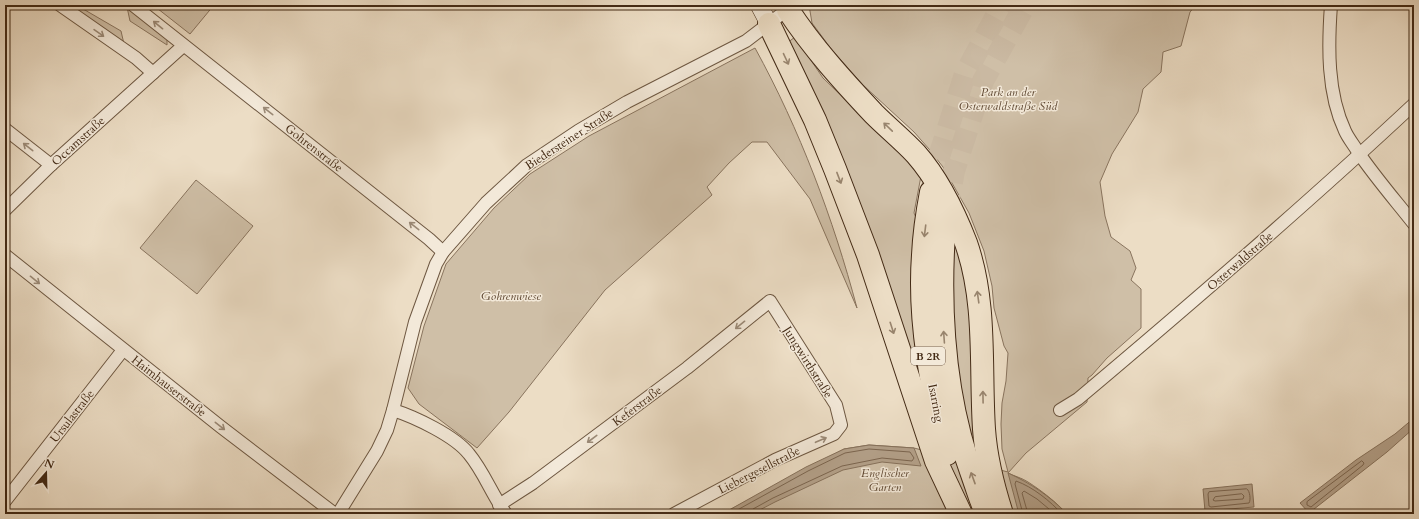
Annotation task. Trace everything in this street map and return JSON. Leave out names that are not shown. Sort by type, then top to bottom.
[{"type":"highway","points":[[789,7],[805,35],[825,61],[916,155],[938,184],[953,212],[966,244],[978,295],[981,321],[984,430],[993,486],[1002,514]]},
{"type":"highway","points":[[769,24],[815,120],[835,169],[868,256],[936,461],[961,514]]},
{"type":"highway","name":"Isarring","points":[[931,192],[922,256],[926,347],[938,415],[949,460],[970,514]]},
{"type":"highway","name":"Isarring","points":[[945,218],[942,255],[944,344],[954,408],[965,455],[987,514]]},
{"type":"main road","points":[[759,5],[769,24]]},
{"type":"street","name":"Gohrenstraße","points":[[133,5],[423,234],[443,252]]},
{"type":"street","points":[[1330,5],[1330,53],[1333,92],[1345,132],[1360,155],[1414,224]]},
{"type":"street","points":[[66,7],[136,58],[154,73]]},
{"type":"street","name":"Biedersteiner Straße","points":[[337,514],[377,451],[387,430],[415,322],[436,264],[443,252],[486,203],[528,165],[578,131],[627,102],[746,41],[789,7]]},
{"type":"street","name":"Occamstraße","points":[[5,210],[51,165],[183,46]]},
{"type":"street","name":"Osterwaldstraße","points":[[1060,410],[1090,390],[1211,286],[1360,155],[1414,104]]},
{"type":"street","points":[[5,129],[51,165]]},
{"type":"street","name":"Haimhauserstraße","points":[[5,255],[221,427],[337,514]]},
{"type":"street","name":"Jungwirthstraße","points":[[770,301],[836,405],[841,425]]},
{"type":"street","name":"Keferstraße","points":[[502,509],[533,483],[687,368],[770,301]]},
{"type":"street","name":"Ursulastraße","points":[[5,502],[123,350]]},
{"type":"street","points":[[393,410],[412,416],[431,426],[454,441],[468,453],[502,509]]},
{"type":"street","name":"Liebergesellstraße","points":[[674,514],[775,460],[834,434],[841,425]]},
{"type":"green space","points":[[153,5],[214,5],[190,34]]},
{"type":"green space","name":"Park an der Osterwaldstraße Süd","points":[[809,5],[1196,5],[1190,12],[1181,46],[1163,52],[1161,72],[1143,89],[1138,112],[1112,154],[1100,182],[1105,216],[1111,237],[1130,251],[1136,268],[1131,280],[1141,289],[1141,328],[1107,358],[1088,378],[1087,402],[1026,453],[1008,473],[1033,485],[1054,501],[1067,514],[722,514],[844,449],[869,445],[914,448],[1008,472],[1002,449],[1001,424],[1008,353],[1004,346],[994,308],[992,286],[984,251],[969,213],[943,167],[929,149],[914,132],[863,85],[832,50],[812,23]]},
{"type":"green space","points":[[78,6],[121,31],[124,44],[76,10]]},
{"type":"green space","points":[[127,7],[165,37],[167,40],[167,45],[130,21]]},
{"type":"green space","points":[[795,37],[823,78],[891,141],[921,176],[914,213],[918,222],[922,369],[917,371],[787,43]]},
{"type":"green space","name":"Gohrenwiese","points":[[755,48],[787,111],[814,175],[848,274],[857,308],[810,199],[767,142],[752,142],[729,163],[707,187],[712,195],[605,290],[509,412],[477,448],[419,404],[408,388],[424,326],[446,264],[494,208],[530,174],[589,136]]},
{"type":"green space","points":[[196,180],[253,226],[197,294],[140,248]]},
{"type":"green space","points":[[953,239],[963,265],[970,298],[978,446],[974,460],[957,390],[950,262]]},
{"type":"water","points":[[1414,418],[1414,428],[1387,452],[1309,513],[1300,503],[1356,460],[1395,434]]},
{"type":"water","points":[[869,445],[914,448],[921,466],[882,462],[843,470],[752,514],[722,514],[806,467],[844,449]]},
{"type":"water","points":[[1008,473],[1039,490],[1054,501],[1067,514],[1019,514]]},
{"type":"water","points":[[1252,484],[1254,507],[1205,511],[1203,489]]},
{"type":"tunnel","points":[[931,192],[937,163],[965,74],[1002,5]]},
{"type":"tunnel","points":[[946,215],[954,171],[983,81],[1025,5]]},
{"type":"park label","name":"Englischer Garten","points":[[885,480]]}]
